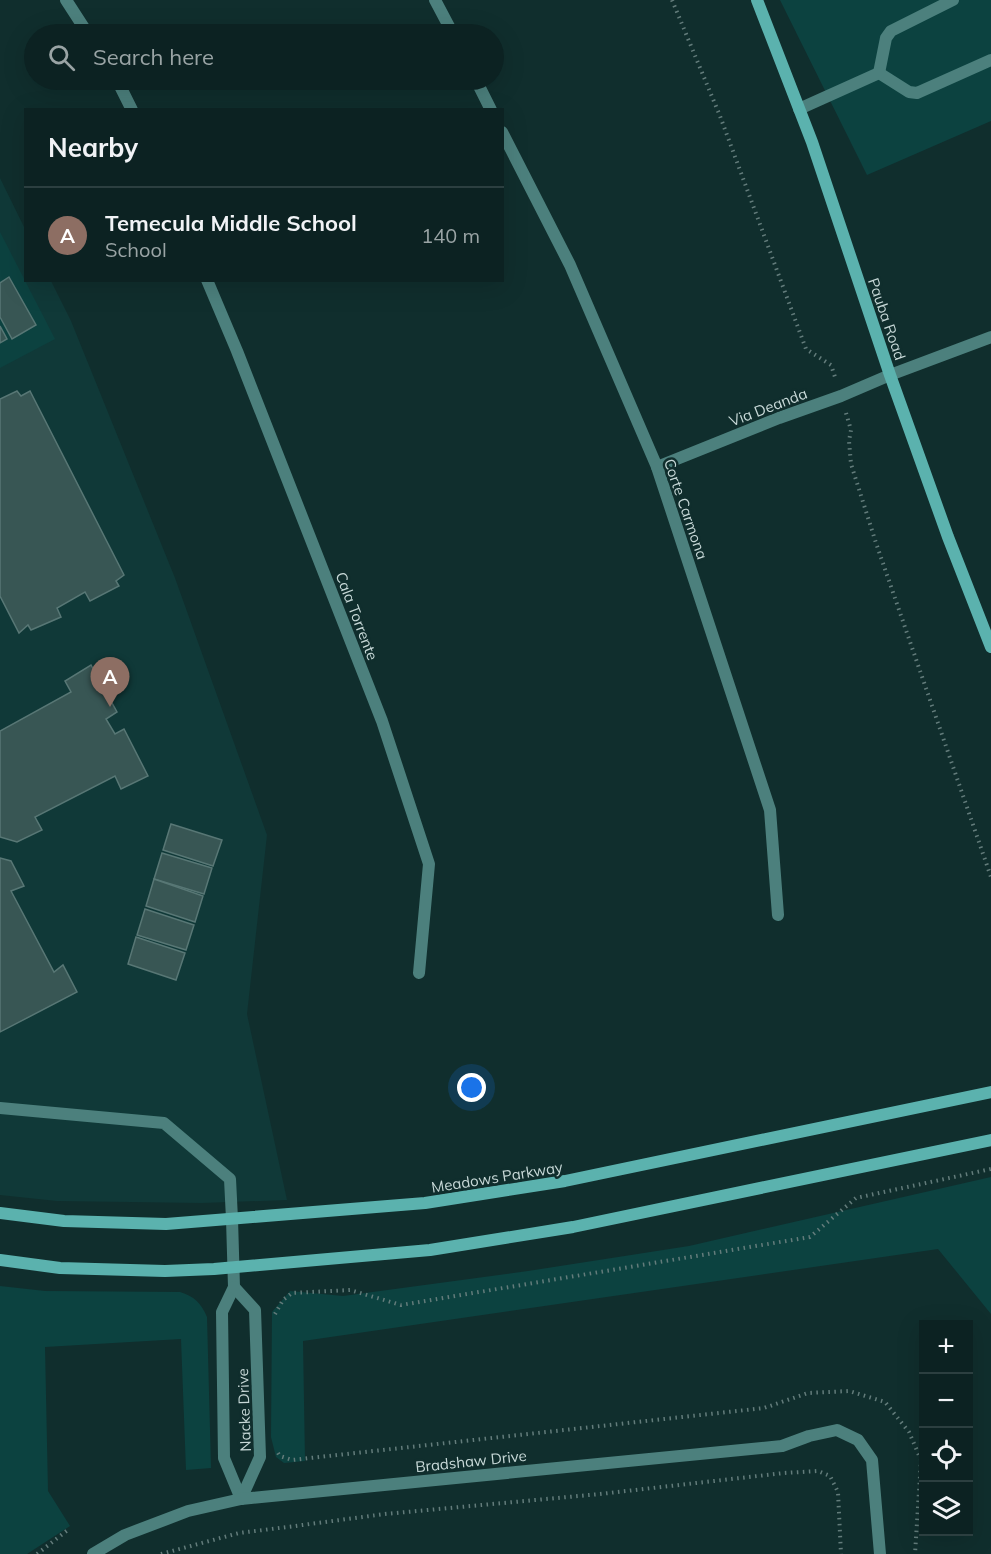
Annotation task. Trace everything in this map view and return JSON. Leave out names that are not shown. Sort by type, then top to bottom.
[{"type":"main road","name":"Pauba Road","points":[[757,0],[812,142],[890,375],[948,537],[991,647]]},
{"type":"main road","name":"Meadows Parkway","points":[[0,1213],[64,1221],[155,1224],[425,1203],[565,1181],[991,1092]]},
{"type":"main road","points":[[0,1260],[60,1268],[165,1271],[430,1250],[573,1227],[991,1140]]},
{"type":"street","points":[[66,0],[82,24]]},
{"type":"street","points":[[435,0],[448,24]]},
{"type":"street","points":[[879,73],[886,38],[891,31],[953,0]]},
{"type":"street","points":[[879,73],[909,92],[917,93],[991,60]]},
{"type":"street","points":[[799,110],[879,73]]},
{"type":"street","points":[[122,90],[131,108]]},
{"type":"street","points":[[481,90],[490,108]]},
{"type":"street","name":"Corte Carmona","points":[[504,136],[570,265],[657,467],[770,810],[778,915]]},
{"type":"street","name":"Cala Torrente","points":[[208,282],[382,721],[429,864],[420,973]]},
{"type":"street","name":"Via Deanda","points":[[657,467],[991,337]]},
{"type":"street","name":"Nacke Drive","points":[[0,1108],[164,1123],[231,1179],[234,1287],[222,1312],[224,1458],[241,1499]]},
{"type":"street","name":"Nacke Drive","points":[[234,1287],[255,1310],[259,1400],[260,1457],[241,1499]]},
{"type":"street","name":"Bradshaw Drive","points":[[93,1554],[125,1534],[188,1511],[241,1499],[782,1446],[808,1436],[837,1430],[858,1440],[872,1461],[880,1554]]},
{"type":"path","points":[[672,0],[720,116],[802,340],[806,349],[831,365],[851,430],[849,441],[851,464],[991,877]]},
{"type":"path","points":[[274,1318],[275,1311],[282,1300],[292,1293],[350,1290],[401,1305],[810,1237],[856,1198],[991,1169]]},
{"type":"path","points":[[274,1445],[280,1456],[292,1460],[764,1408],[808,1393],[849,1391],[885,1402],[909,1432],[921,1460],[915,1554]]},
{"type":"path","points":[[161,1554],[239,1533],[385,1514],[818,1471],[830,1476],[838,1492],[842,1554]]},
{"type":"path","points":[[37,1554],[69,1529]]},
{"type":"shaded area","points":[[780,0],[991,0],[991,121],[867,175]]},
{"type":"shaded area","points":[[0,178],[24,227],[24,282],[52,282],[71,321],[175,578],[267,835],[247,1014],[287,1200],[202,1203],[57,1201],[0,1195]]},
{"type":"shaded area","points":[[0,232],[55,339],[0,368]]},
{"type":"shaded area","points":[[991,1177],[991,1314],[938,1249],[303,1341],[305,1461],[284,1463],[276,1457],[271,1437],[272,1312],[290,1291],[343,1296],[689,1246]]},
{"type":"shaded area","points":[[0,1286],[45,1291],[180,1292],[196,1301],[207,1317],[211,1468],[186,1470],[181,1339],[45,1347],[48,1491],[70,1526],[27,1554],[0,1554]]},
{"type":"building","points":[[9,277],[36,325],[12,339],[0,317],[0,283]]},
{"type":"building","points":[[0,326],[7,339],[0,343]]},
{"type":"building","points":[[17,391],[21,396],[30,391],[124,575],[116,581],[119,586],[90,601],[85,592],[57,608],[61,617],[31,630],[28,625],[19,633],[0,596],[0,399]]},
{"type":"building","points":[[91,665],[117,712],[106,719],[115,734],[124,729],[148,776],[121,789],[115,776],[35,817],[42,830],[17,842],[0,837],[0,731],[71,692],[65,681]]},
{"type":"building","points":[[171,824],[222,840],[213,866],[163,850]]},
{"type":"building","points":[[162,853],[212,868],[204,894],[154,879]]},
{"type":"building","points":[[0,858],[11,861],[24,886],[11,891],[54,972],[63,965],[77,992],[0,1032]]},
{"type":"building","points":[[154,879],[203,896],[195,922],[146,906]]},
{"type":"building","points":[[145,909],[194,925],[186,950],[137,935]]},
{"type":"building","points":[[136,937],[185,953],[176,980],[128,964]]},
{"type":"place","name":"Temecula Middle School","points":[[110,707]]}]
